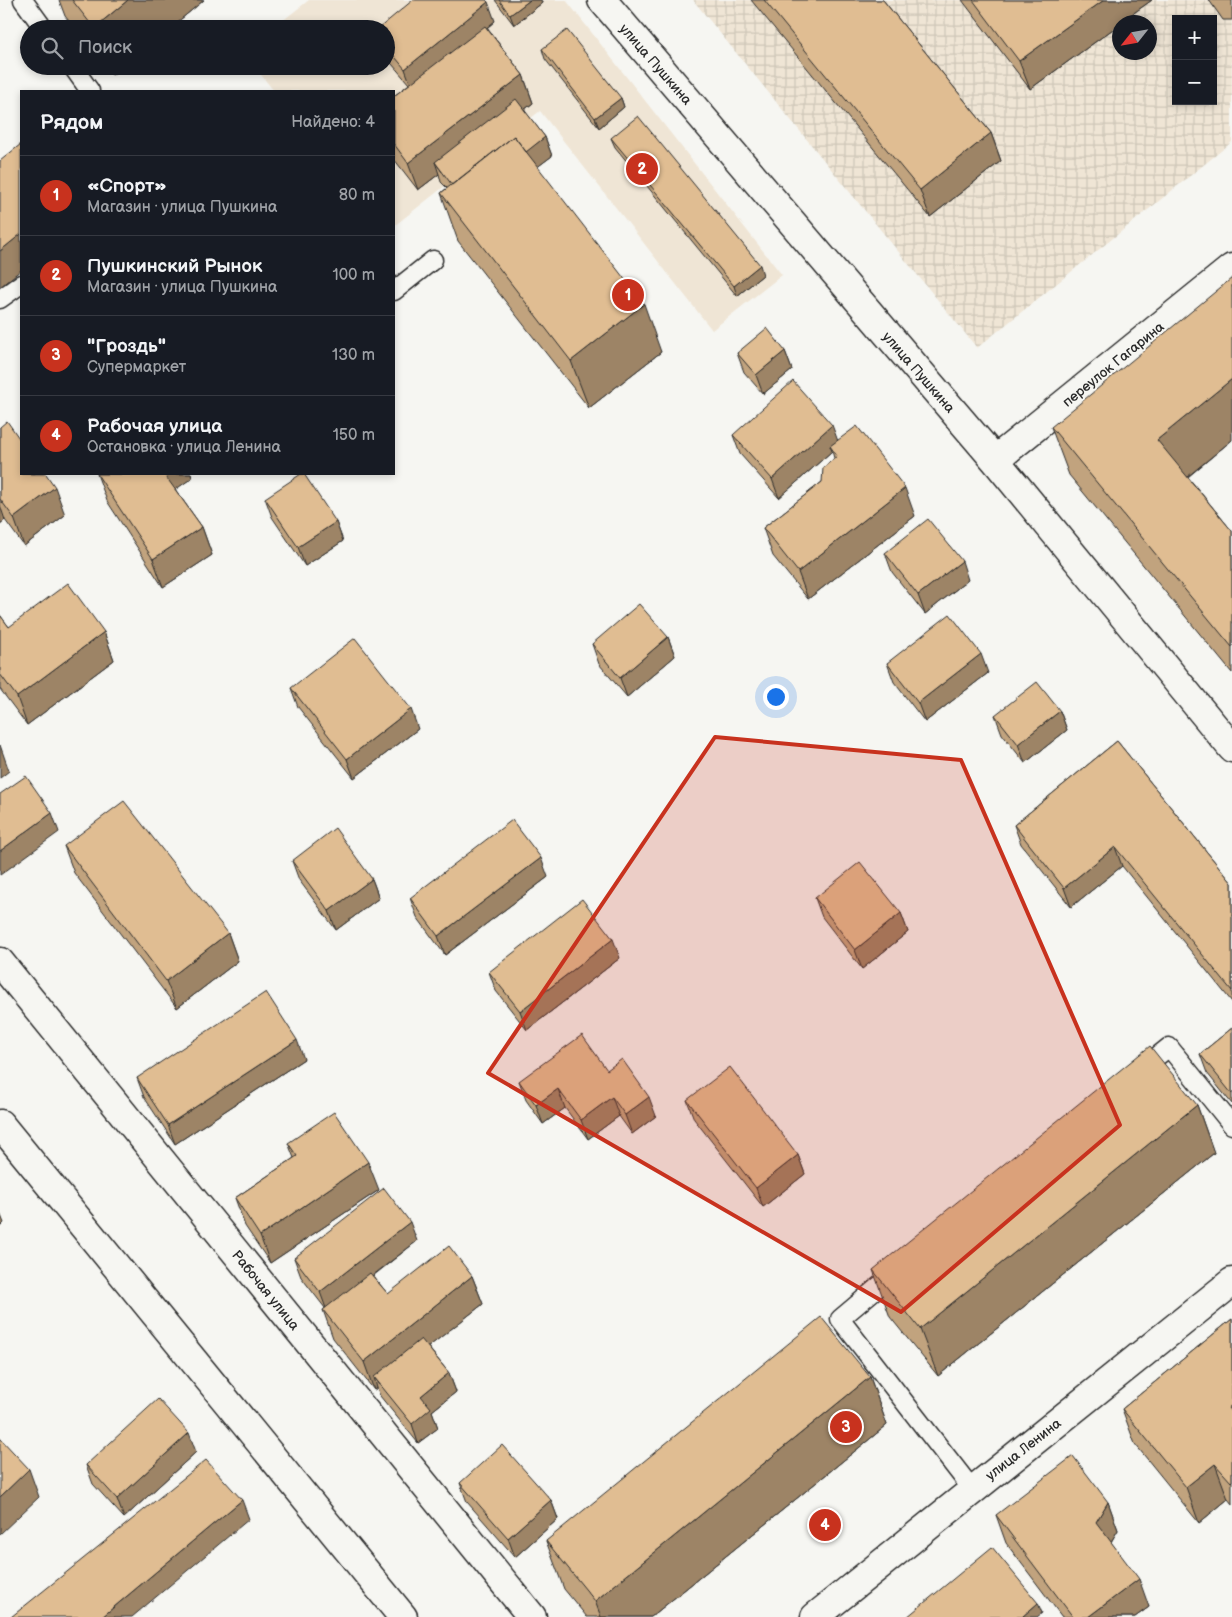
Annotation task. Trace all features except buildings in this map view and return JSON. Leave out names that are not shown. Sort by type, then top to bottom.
[{"type":"street","name":"улица Пушкина","points":[[602,0],[995,460],[1232,748]]},
{"type":"street","name":"переулок Гагарина","points":[[995,460],[1232,268]]},
{"type":"street","name":"Рабочая улица","points":[[0,962],[532,1617]]},
{"type":"street","points":[[0,1124],[403,1617]]},
{"type":"street","name":"улица Ленина","points":[[815,1617],[1232,1282]]},
{"type":"lane","points":[[23,0],[37,20]]},
{"type":"lane","points":[[78,75],[89,90]]},
{"type":"lane","points":[[395,290],[433,260]]},
{"type":"lane","points":[[0,299],[20,285]]},
{"type":"lane","points":[[1123,1084],[1169,1046],[1232,1125]]},
{"type":"lane","points":[[909,1262],[840,1319],[972,1489]]},
{"type":"highlighted area","points":[[715,737],[961,760],[1120,1125],[901,1312],[488,1073]]},
{"type":"shaded area","points":[[309,0],[566,0],[782,275],[712,330],[540,111],[395,225],[395,90],[273,90],[261,75],[395,75],[395,20],[283,20]]},
{"type":"shaded area","points":[[693,0],[1232,0],[1232,142],[977,348]]},
{"type":"place","name":"Пушкинский Рынок","points":[[642,169]]},
{"type":"place","name":"«Спорт»","points":[[628,295]]},
{"type":"place","name":"\"Гроздь\"","points":[[846,1427]]},
{"type":"place","name":"Рабочая улица","points":[[825,1525]]}]
